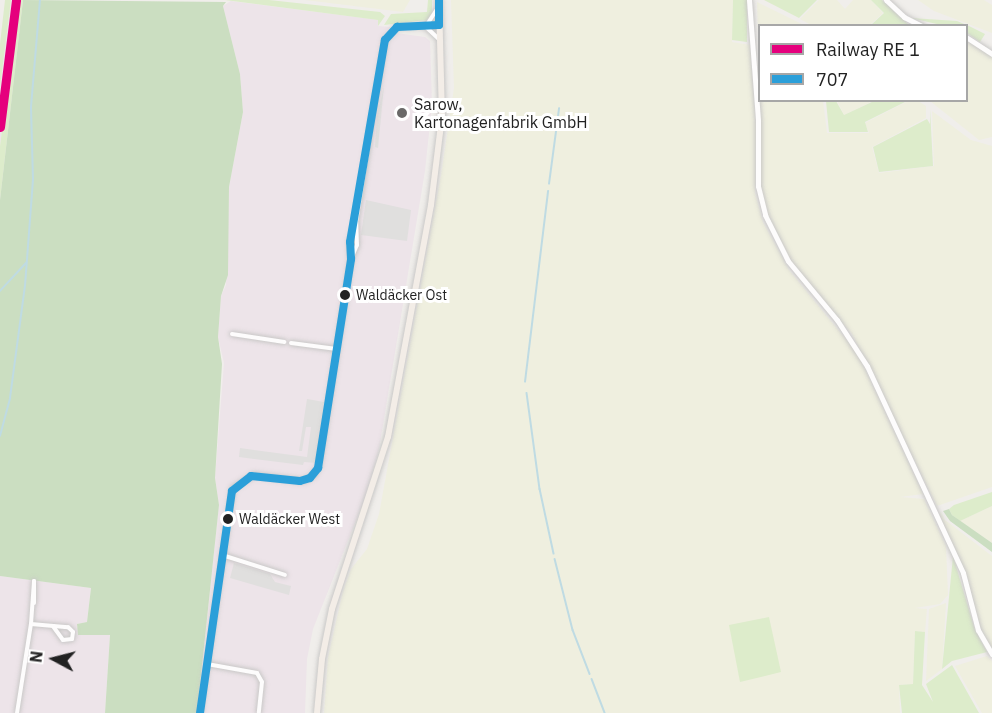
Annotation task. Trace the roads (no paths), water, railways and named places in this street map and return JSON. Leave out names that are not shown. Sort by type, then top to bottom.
[{"type":"main road","points":[[317,713],[328,627],[385,451],[432,205],[442,117],[439,3]]},
{"type":"street","points":[[749,0],[758,120],[758,186],[765,215],[788,261],[837,320],[867,366],[951,546],[966,583],[978,630],[992,654]]},
{"type":"street","points":[[886,0],[904,17],[918,24]]},
{"type":"street","points":[[427,25],[439,3]]},
{"type":"street","points":[[427,25],[440,40]]},
{"type":"street","points":[[200,713],[230,500],[237,483],[256,475],[303,481],[317,471],[351,259],[357,244],[356,222],[385,40],[397,27],[439,25]]},
{"type":"street","points":[[968,38],[992,54]]},
{"type":"street","points":[[232,334],[284,342]]},
{"type":"street","points":[[291,343],[337,349]]},
{"type":"street","points":[[222,555],[285,575]]},
{"type":"street","points":[[17,713],[34,603]]},
{"type":"street","points":[[31,624],[53,626],[71,628],[72,639],[63,640],[53,626]]},
{"type":"street","points":[[207,664],[257,673],[262,682],[259,713]]},
{"type":"waterway","points":[[0,436],[10,398],[25,286],[33,180],[31,107],[40,0]]},
{"type":"waterway","points":[[549,184],[559,109]]},
{"type":"waterway","points":[[525,382],[548,191]]},
{"type":"waterway","points":[[0,291],[26,263]]},
{"type":"waterway","points":[[527,393],[540,489],[554,554]]},
{"type":"waterway","points":[[555,559],[573,630],[590,674]]},
{"type":"waterway","points":[[592,679],[605,713]]},
{"type":"place","name":"Sarow, Kartonagenfabrik GmbH","points":[[402,113]]},
{"type":"place","name":"Waldäcker Ost","points":[[345,295]]},
{"type":"place","name":"Waldäcker West","points":[[228,519]]}]
